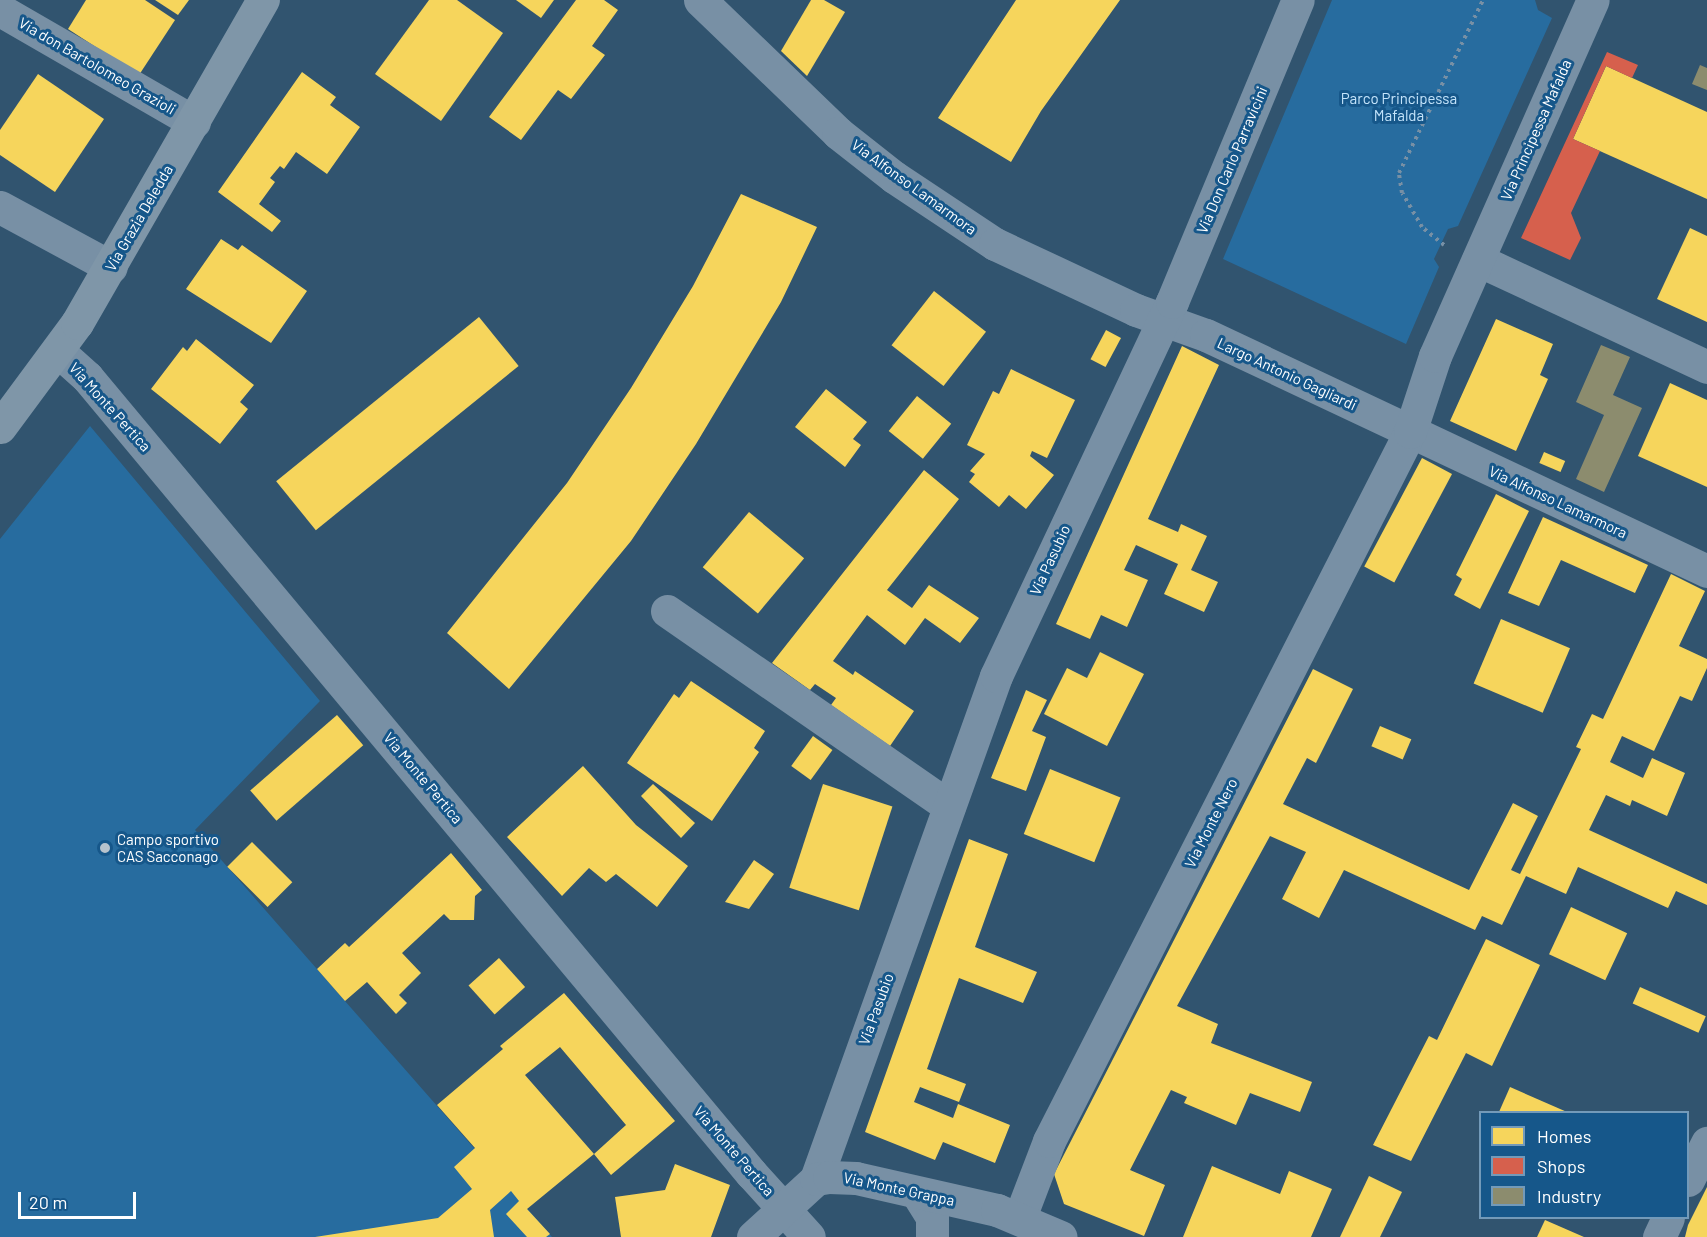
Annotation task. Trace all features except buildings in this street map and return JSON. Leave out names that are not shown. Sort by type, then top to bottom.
[{"type":"main road","name":"Via Grazia Deledda","points":[[0,426],[58,351],[111,267],[263,0]]},
{"type":"street","name":"Via Alfonso Lamarmora","points":[[700,0],[838,133],[918,194],[1026,260],[1164,320]]},
{"type":"street","name":"Via Don Carlo Parravicini","points":[[1164,320],[1298,0]]},
{"type":"street","name":"Via Principessa Mafalda","points":[[1410,432],[1435,356],[1593,0]]},
{"type":"street","name":"Via don Bartolomeo Grazioli","points":[[0,10],[194,122]]},
{"type":"street","points":[[0,207],[111,267]]},
{"type":"street","points":[[1478,261],[1707,367]]},
{"type":"street","name":"Largo Antonio Gagliardi","points":[[1164,320],[1206,335],[1410,432]]},
{"type":"street","name":"Via Pasubio","points":[[816,1179],[996,676],[1164,320]]},
{"type":"street","name":"Via Monte Pertica","points":[[58,351],[87,376],[809,1237]]},
{"type":"street","name":"Via Alfonso Lamarmora","points":[[1410,432],[1707,571]]},
{"type":"street","name":"Via Monte Nero","points":[[1020,1217],[1050,1141],[1410,432]]},
{"type":"street","points":[[667,611],[949,806]]},
{"type":"street","points":[[1689,1178],[1707,1143]]},
{"type":"street","name":"Via Monte Grappa","points":[[816,1179],[856,1178],[1020,1217],[1061,1237]]},
{"type":"street","points":[[753,1237],[816,1179]]},
{"type":"street","points":[[917,1193],[932,1217],[932,1237]]},
{"type":"street","points":[[1659,1237],[1668,1219]]},
{"type":"path","points":[[1441,244],[1431,238],[1416,218],[1402,193],[1398,173],[1483,0]]},
{"type":"green space","name":"Parco Principessa Mafalda","points":[[1332,0],[1535,0],[1538,10],[1552,18],[1458,226],[1448,229],[1434,259],[1439,267],[1406,344],[1223,259]]},
{"type":"green space","name":"Campo sportivo CAS Sacconago","points":[[90,426],[320,701],[195,830],[552,1237],[0,1237],[0,539]]},
{"type":"place","name":"Campo sportivo CAS Sacconago","points":[[105,848]]}]
